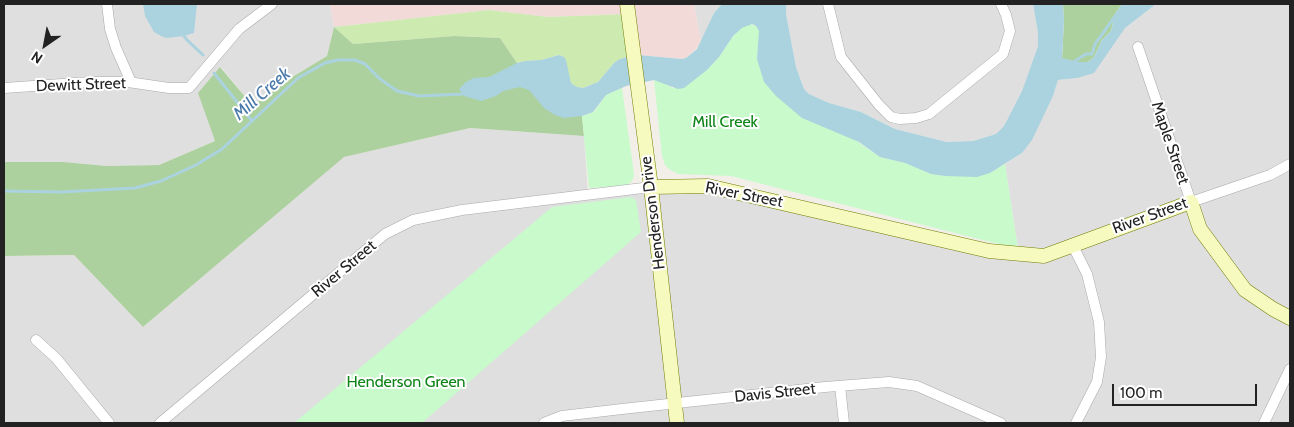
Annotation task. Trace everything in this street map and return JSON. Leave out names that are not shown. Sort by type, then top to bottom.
[{"type":"street","points":[[107,4],[110,29],[131,82]]},
{"type":"street","name":"Dewitt Street","points":[[4,88],[91,82],[131,82],[168,88],[189,88],[239,29],[272,4]]},
{"type":"street","name":"Henderson Drive","points":[[627,4],[651,187],[677,423]]},
{"type":"street","points":[[828,4],[841,58],[879,105],[891,116],[900,119],[916,118],[929,114],[1003,54],[1010,31],[1001,4]]},
{"type":"street","name":"Maple Street","points":[[1138,48],[1200,229],[1245,290],[1290,318]]},
{"type":"street","name":"River Street","points":[[160,423],[385,234],[413,220],[462,210],[651,187],[708,186],[990,252],[1044,256],[1072,244],[1270,176],[1290,164]]},
{"type":"street","points":[[1072,244],[1087,274],[1099,322],[1101,357],[1097,382],[1076,423]]},
{"type":"street","points":[[36,340],[56,358],[109,423]]},
{"type":"street","points":[[1264,423],[1290,369]]},
{"type":"street","name":"Davis Street","points":[[544,423],[562,416],[889,382],[911,385],[1001,423]]},
{"type":"street","points":[[840,386],[844,423]]},
{"type":"shaded area","points":[[4,4],[330,4],[334,27],[327,56],[279,85],[253,106],[221,67],[199,93],[215,141],[159,165],[107,166],[64,162],[4,162]]},
{"type":"shaded area","points":[[330,4],[694,4],[701,42],[686,58],[682,59],[638,55],[628,14],[548,17],[489,10],[334,27]]},
{"type":"shaded area","points":[[694,4],[722,4],[714,13],[701,42]]},
{"type":"shaded area","points":[[786,4],[1033,4],[1038,33],[1038,46],[1022,91],[1004,126],[996,134],[973,141],[947,142],[895,129],[861,112],[829,103],[809,94],[804,89],[796,67],[786,14]]},
{"type":"shaded area","points":[[1156,4],[1290,4],[1290,423],[4,423],[4,256],[74,255],[143,327],[343,157],[470,128],[584,136],[588,194],[708,186],[867,224],[1018,249],[1005,164],[1022,153],[1053,96],[1058,80],[1077,78],[1125,28]]},
{"type":"green space","points":[[1063,4],[1122,4],[1115,14],[1111,31],[1102,40],[1094,57],[1088,62],[1062,59]]},
{"type":"green space","points":[[489,10],[548,17],[629,14],[629,56],[614,63],[598,82],[583,88],[571,83],[564,57],[559,55],[541,60],[517,63],[500,38],[454,36],[353,44],[334,27]]},
{"type":"green space","name":"Mill Creek","points":[[749,24],[756,26],[760,31],[757,59],[852,138],[880,157],[905,163],[931,174],[945,176],[990,173],[1005,164],[1018,249],[731,176],[678,174],[669,169],[665,165],[662,156],[654,80],[673,88],[707,70],[719,57],[733,36]]},
{"type":"green space","points":[[334,27],[353,44],[454,36],[500,38],[517,63],[582,116],[584,136],[470,128],[344,157],[143,327],[74,255],[4,256],[4,162],[64,162],[107,166],[159,165],[215,141],[198,93],[220,67],[253,106],[279,85],[327,56]]},
{"type":"green space","points":[[622,88],[634,174],[633,179],[624,186],[589,188],[582,116],[594,112],[606,95]]},
{"type":"green space","name":"Henderson Green","points":[[631,197],[636,200],[641,232],[422,423],[294,423],[552,207]]},
{"type":"water","points":[[143,4],[197,4],[194,33],[166,38],[161,36],[154,32],[145,16]]},
{"type":"water","points":[[722,4],[786,4],[786,14],[796,67],[804,89],[809,94],[829,103],[861,112],[895,129],[947,142],[973,141],[996,134],[1004,126],[1022,91],[1038,46],[1038,33],[1033,4],[1063,4],[1062,58],[1078,62],[1088,62],[1094,57],[1102,40],[1111,31],[1115,14],[1122,4],[1156,4],[1125,28],[1094,73],[1077,78],[1058,80],[1053,96],[1032,140],[1022,153],[990,173],[977,177],[931,174],[905,163],[880,157],[859,142],[802,118],[776,96],[764,82],[757,59],[759,31],[752,24],[742,28],[733,36],[719,57],[707,70],[684,88],[678,89],[654,80],[626,86],[606,95],[593,112],[582,116],[564,118],[555,115],[544,108],[529,90],[520,87],[503,91],[496,96],[481,101],[464,96],[459,89],[466,82],[474,78],[489,77],[517,63],[541,60],[559,55],[566,60],[571,83],[583,88],[598,82],[614,63],[629,56],[686,58],[697,49],[714,13]]},
{"type":"waterway","name":"Mill Creek","points":[[1072,63],[1086,54],[1092,54],[1095,44],[1116,15]]},
{"type":"waterway","points":[[185,32],[184,36],[187,40],[203,55]]},
{"type":"waterway","name":"Mill Creek","points":[[4,191],[61,192],[135,188],[161,181],[196,165],[222,149],[298,78],[325,63],[338,60],[355,60],[365,64],[380,79],[397,91],[419,96],[463,94],[464,92]]},
{"type":"waterway","points":[[214,73],[252,121]]}]
